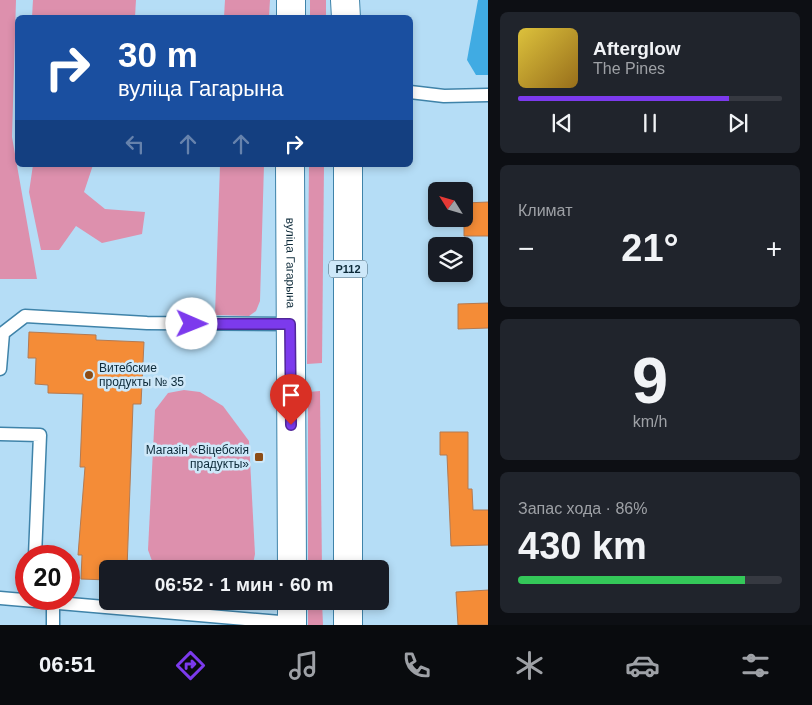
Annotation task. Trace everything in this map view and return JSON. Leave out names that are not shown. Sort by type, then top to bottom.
[{"type":"main road","points":[[291,0],[291,15]]},
{"type":"main road","points":[[345,0],[346,15]]},
{"type":"main road","name":"вуліца Гагарына","points":[[290,167],[292,560]]},
{"type":"main road","name":"Р112","points":[[348,167],[348,560]]},
{"type":"main road","points":[[348,610],[348,625]]},
{"type":"lane","points":[[413,92],[444,96],[488,95]]},
{"type":"lane","points":[[0,369],[3,333],[25,316],[147,323],[290,324]]},
{"type":"lane","points":[[0,434],[40,435],[35,545]]},
{"type":"lane","points":[[0,598],[15,598]]},
{"type":"lane","points":[[80,603],[292,616]]},
{"type":"lane","points":[[53,610],[53,625]]},
{"type":"shaded area","points":[[0,0],[16,0],[12,137],[15,167],[17,167],[37,279],[0,279]]},
{"type":"shaded area","points":[[33,0],[136,0],[135,15],[32,15]]},
{"type":"shaded area","points":[[225,0],[270,0],[269,15],[224,15]]},
{"type":"shaded area","points":[[310,0],[326,0],[326,15],[310,15]]},
{"type":"shaded area","points":[[33,167],[92,167],[84,192],[105,209],[145,212],[142,234],[102,243],[76,226],[59,250],[41,250],[29,192]]},
{"type":"shaded area","points":[[220,167],[264,167],[260,301],[256,311],[249,316],[215,315]]},
{"type":"shaded area","points":[[309,167],[324,167],[322,363],[307,364]]},
{"type":"shaded area","points":[[184,390],[200,392],[223,406],[249,441],[254,560],[152,560],[148,550],[155,410],[168,393]]},
{"type":"shaded area","points":[[320,391],[322,560],[308,560],[308,392]]},
{"type":"shaded area","points":[[308,610],[322,610],[323,625],[308,625]]},
{"type":"water","points":[[478,0],[488,0],[488,75],[476,75],[467,60]]},
{"type":"building","points":[[488,202],[488,236],[464,236],[464,228],[473,227],[473,203]]},
{"type":"building","points":[[488,303],[488,328],[458,329],[458,304]]},
{"type":"building","points":[[29,332],[96,335],[96,340],[144,342],[141,404],[133,404],[127,560],[99,560],[99,580],[81,579],[82,555],[80,555],[79,545],[85,467],[80,467],[83,394],[48,393],[48,385],[35,384],[36,358],[28,358]]},
{"type":"building","points":[[440,432],[468,432],[468,489],[472,489],[473,510],[488,510],[488,545],[451,546],[447,455],[440,455]]},
{"type":"building","points":[[488,590],[488,625],[458,625],[456,592]]},
{"type":"place","name":"Витебские продукты № 35","points":[[89,375]]},
{"type":"place","name":"Магазін «Віцебскія прадукты»","points":[[259,457]]},
{"type":"route","points":[[192,324],[290,324],[291,425]]}]
